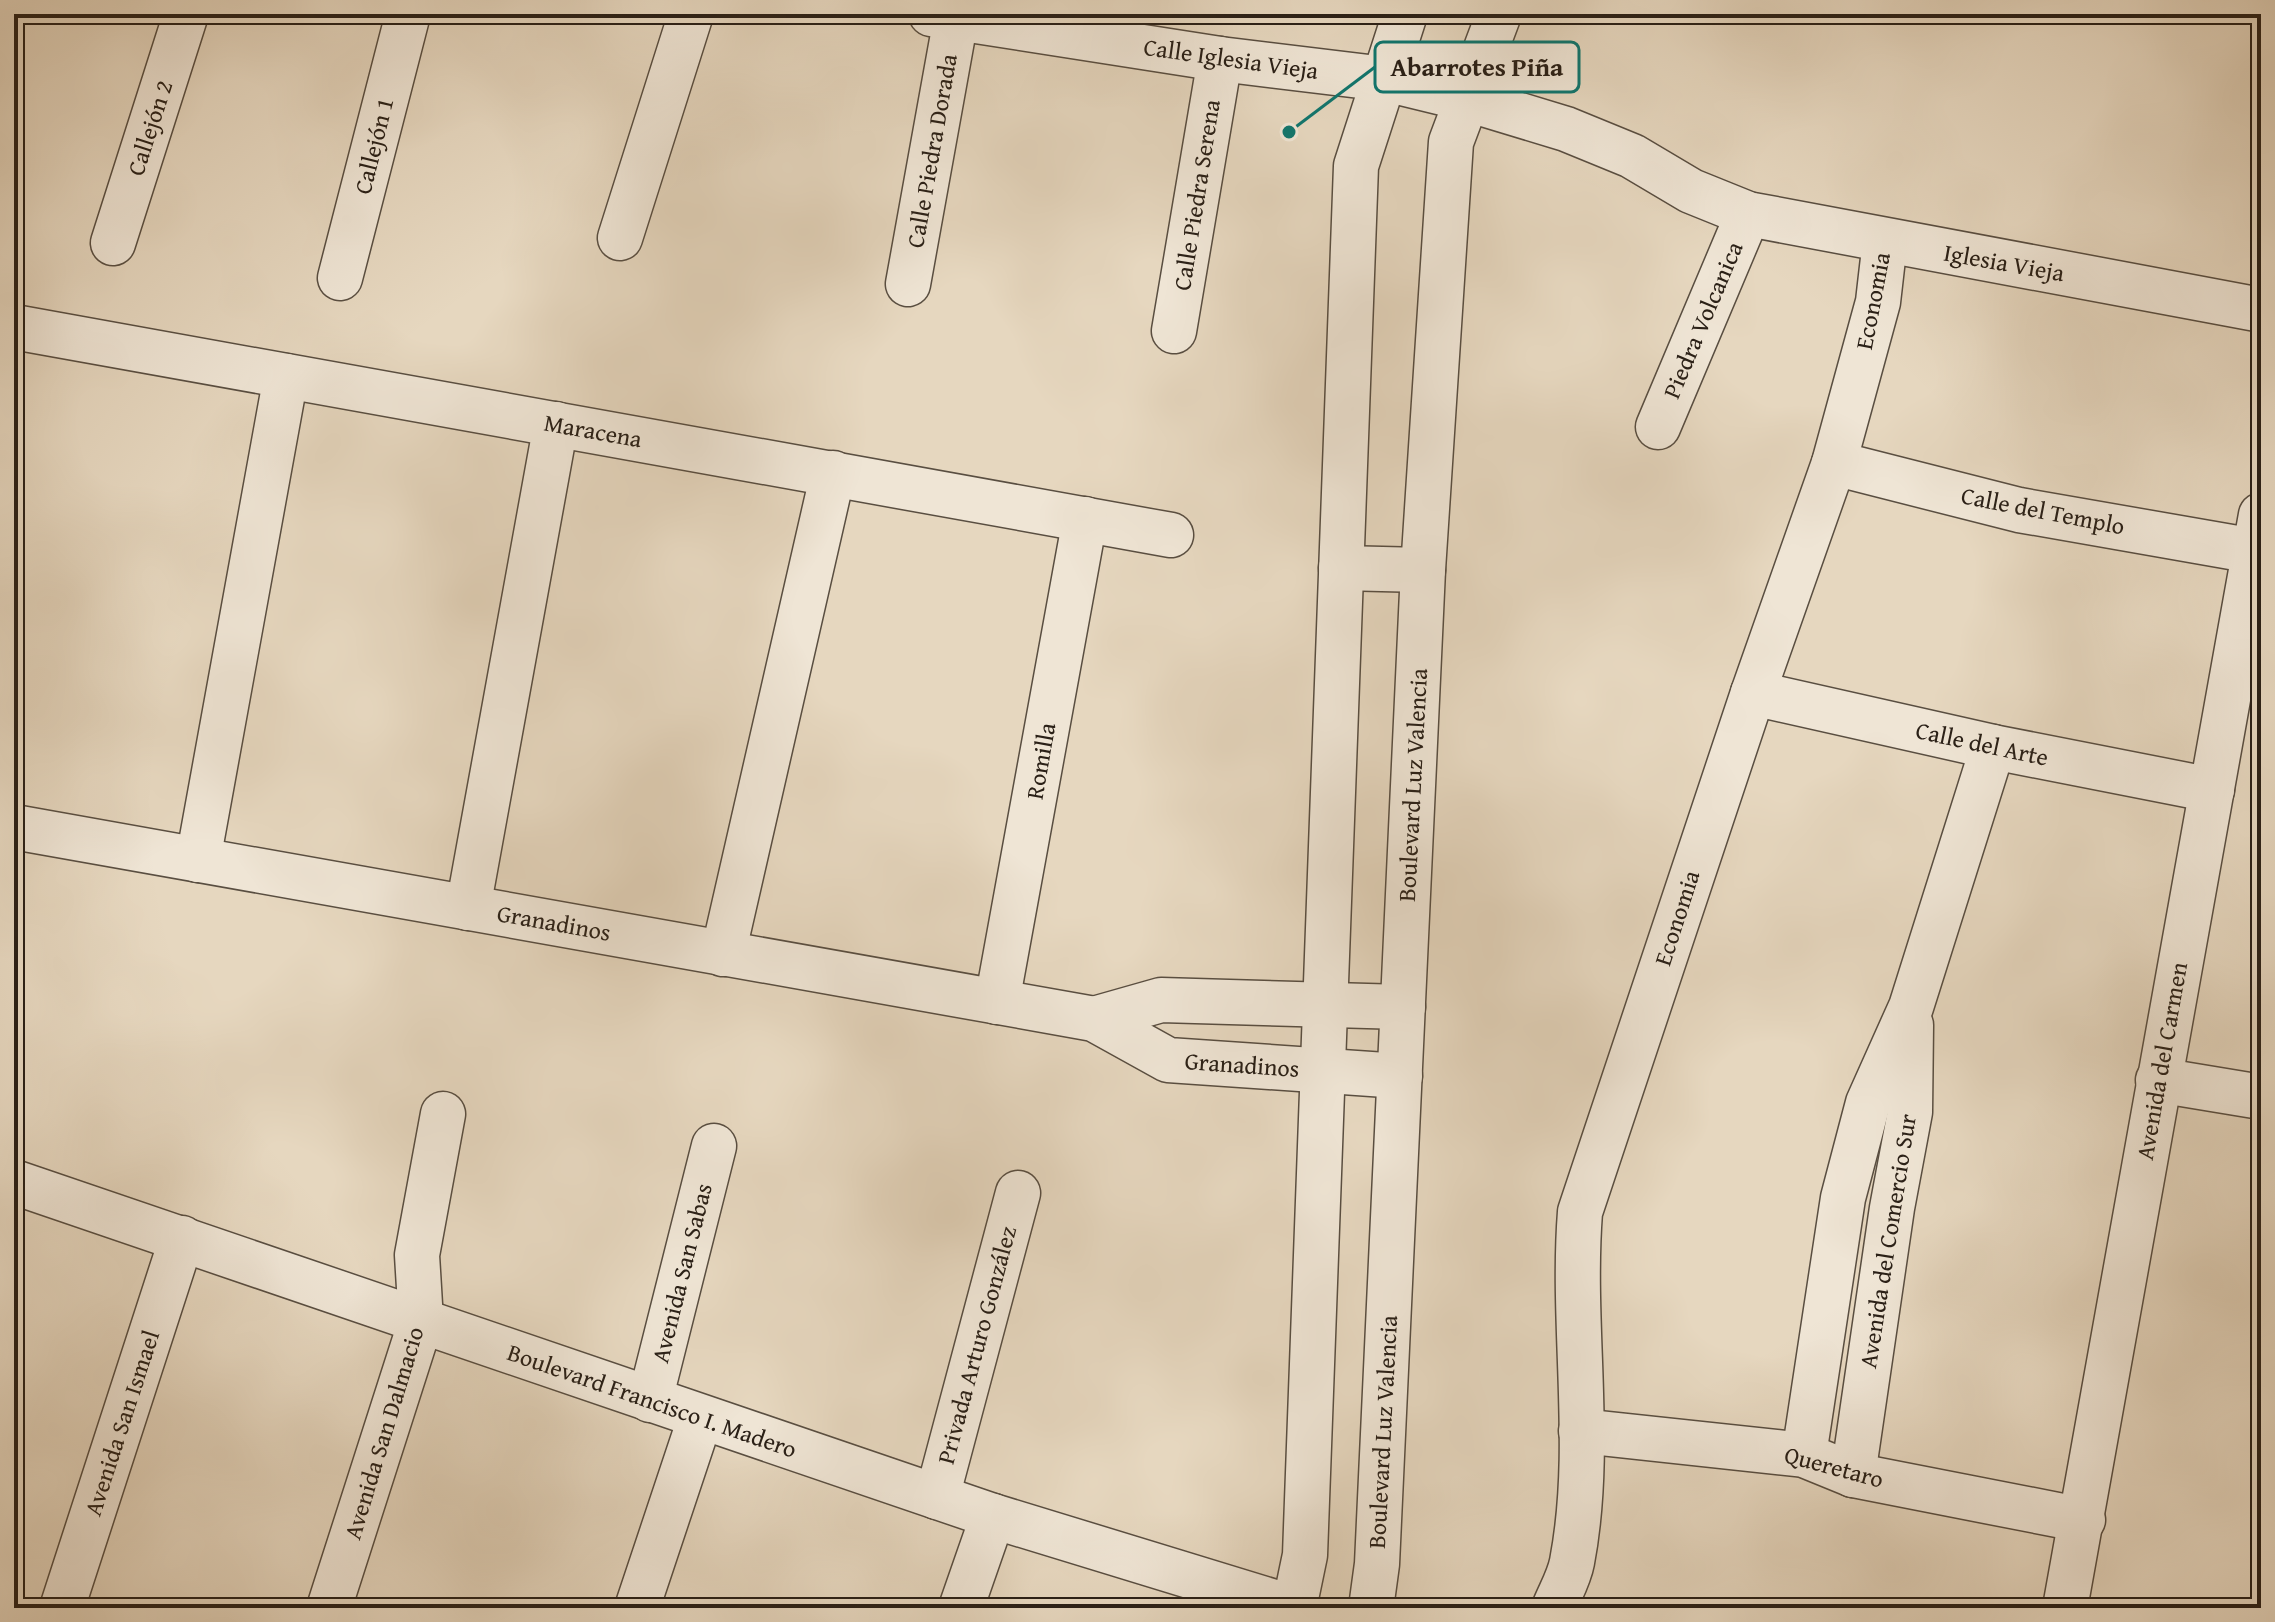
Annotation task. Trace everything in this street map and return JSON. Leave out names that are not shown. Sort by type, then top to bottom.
[{"type":"street","name":"Callejón 2","points":[[113,243],[186,14]]},
{"type":"street","name":"Callejón 1","points":[[340,278],[408,14]]},
{"type":"street","points":[[620,238],[691,14]]},
{"type":"street","points":[[1295,1608],[1305,1555],[1356,166],[1405,14]]},
{"type":"street","name":"Boulevard Luz Valencia","points":[[1371,1608],[1377,1564],[1423,570],[1451,142],[1499,14]]},
{"type":"street","name":"Calle Iglesia Vieja","points":[[943,16],[1220,59],[1385,79],[1467,99],[1566,129],[1632,156],[1691,191],[1748,214]]},
{"type":"street","name":"Calle Piedra Dorada","points":[[908,284],[943,16]]},
{"type":"street","name":"Calle Piedra Serena","points":[[1174,331],[1220,59]]},
{"type":"street","name":"Iglesia Vieja","points":[[1748,214],[2261,310]]},
{"type":"street","name":"Piedra Volcanica","points":[[1658,427],[1748,214]]},
{"type":"street","name":"Economia","points":[[1554,1608],[1572,1564],[1581,1431],[1576,1266],[1580,1212],[1753,693],[1834,463],[1878,302],[1885,241]]},
{"type":"street","name":"Maracena","points":[[17,338],[286,376],[1171,535]]},
{"type":"street","points":[[198,860],[286,376]]},
{"type":"street","points":[[468,908],[556,424]]},
{"type":"street","name":"Calle del Templo","points":[[1834,463],[2019,510],[2258,533]]},
{"type":"street","points":[[723,954],[833,473]]},
{"type":"street","name":"Romilla","points":[[997,1002],[1085,519]]},
{"type":"street","name":"Avenida del Carmen","points":[[2065,1608],[2258,533]]},
{"type":"street","points":[[1341,568],[1423,570]]},
{"type":"street","name":"Calle del Arte","points":[[1753,693],[1993,747],[2212,790]]},
{"type":"street","name":"Avenida del Comercio Sur","points":[[1804,1455],[1843,1198],[1868,1103],[1911,1007],[1993,747]]},
{"type":"street","name":"Granadinos","points":[[14,827],[1094,1019],[1168,1060],[1400,1076]]},
{"type":"street","name":"Granadinos","points":[[1094,1019],[1161,1000],[1403,1007]]},
{"type":"street","name":"Avenida del Comercio Sur","points":[[1853,1475],[1881,1279],[1910,1112],[1911,1007]]},
{"type":"street","points":[[2158,1080],[2261,1097]]},
{"type":"street","name":"Avenida San Dalmacio","points":[[329,1608],[421,1321],[417,1255],[443,1114]]},
{"type":"street","name":"Avenida San Sabas","points":[[650,1400],[714,1146]]},
{"type":"street","name":"Boulevard Francisco I. Madero","points":[[14,1182],[700,1419],[993,1516],[1295,1608]]},
{"type":"street","name":"Privada Arturo González","points":[[937,1497],[1018,1193]]},
{"type":"street","name":"Avenida San Ismael","points":[[62,1608],[182,1238]]},
{"type":"street","points":[[637,1608],[700,1419]]},
{"type":"street","name":"Queretaro","points":[[1581,1431],[1804,1455],[1853,1475],[2083,1520]]},
{"type":"street","points":[[961,1608],[993,1516]]},
{"type":"place","name":"Abarrotes Piña","points":[[1289,132]]}]
